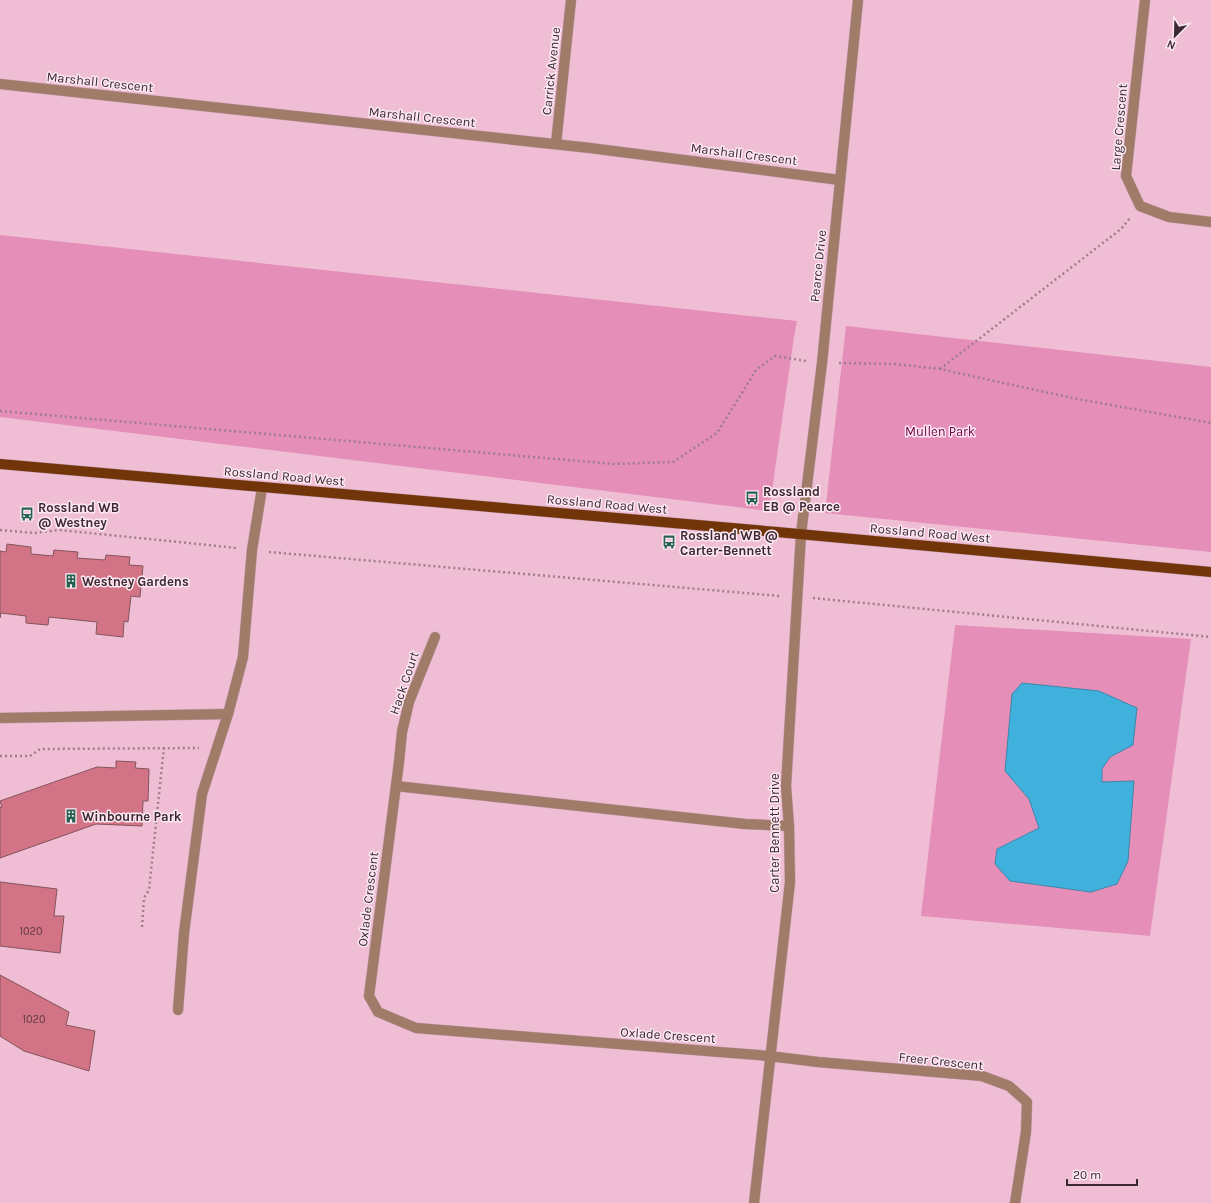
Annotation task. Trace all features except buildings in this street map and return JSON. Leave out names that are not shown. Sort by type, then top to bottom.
[{"type":"main road","name":"Rossland Road West","points":[[0,464],[801,534],[1211,572]]},
{"type":"street","name":"Carrick Avenue","points":[[556,144],[571,0]]},
{"type":"street","name":"Pearce Drive","points":[[801,534],[822,363],[858,0]]},
{"type":"street","name":"Large Crescent","points":[[1140,206],[1126,176],[1145,0]]},
{"type":"street","name":"Marshall Crescent","points":[[0,84],[556,144],[840,180]]},
{"type":"street","points":[[1140,206],[1169,217],[1211,222]]},
{"type":"street","points":[[178,1010],[184,932],[202,794],[228,714],[243,657],[252,550],[262,488]]},
{"type":"street","name":"Carter Bennett Drive","points":[[754,1203],[769,1056],[790,882],[789,826],[786,786],[801,534]]},
{"type":"street","name":"Hack Court","points":[[396,786],[402,732],[409,702],[435,637]]},
{"type":"street","points":[[0,718],[228,714]]},
{"type":"street","points":[[396,786],[737,823],[789,826]]},
{"type":"street","name":"Oxlade Crescent","points":[[396,786],[369,996],[378,1012],[416,1028],[769,1056]]},
{"type":"street","name":"Freer Crescent","points":[[769,1056],[818,1062],[982,1076],[1009,1086],[1026,1102],[1026,1132],[1016,1203]]},
{"type":"path","points":[[940,369],[1121,229],[1140,206]]},
{"type":"path","points":[[0,411],[614,464],[673,462],[717,433],[756,370],[775,356],[822,363],[895,364],[940,369],[1072,398],[1211,423]]},
{"type":"path","points":[[0,530],[34,533],[60,530],[236,548]]},
{"type":"path","points":[[265,551],[772,595]]},
{"type":"path","points":[[832,600],[1211,637]]},
{"type":"path","points":[[142,927],[144,898],[149,890],[164,748]]},
{"type":"path","points":[[0,756],[30,756],[40,749],[216,748]]},
{"type":"green space","points":[[0,235],[797,321],[769,511],[0,417]]},
{"type":"green space","name":"Mullen Park","points":[[846,326],[1211,367],[1211,552],[825,513]]},
{"type":"green space","points":[[955,625],[1191,639],[1150,936],[921,916]]},
{"type":"water","points":[[1022,683],[1099,691],[1137,708],[1133,745],[1110,757],[1102,769],[1102,782],[1134,781],[1128,861],[1117,884],[1091,892],[1010,881],[995,864],[997,849],[1039,828],[1029,799],[1005,771],[1012,694]]},
{"type":"place","name":"Rossland EB @ Pearce","points":[[752,498]]},
{"type":"place","name":"Rossland WB @ Westney","points":[[27,514]]},
{"type":"place","name":"Rossland WB @ Carter-Bennett","points":[[669,542]]},
{"type":"place","name":"Westney Gardens","points":[[71,581]]},
{"type":"place","name":"Winbourne Park","points":[[71,816]]}]
